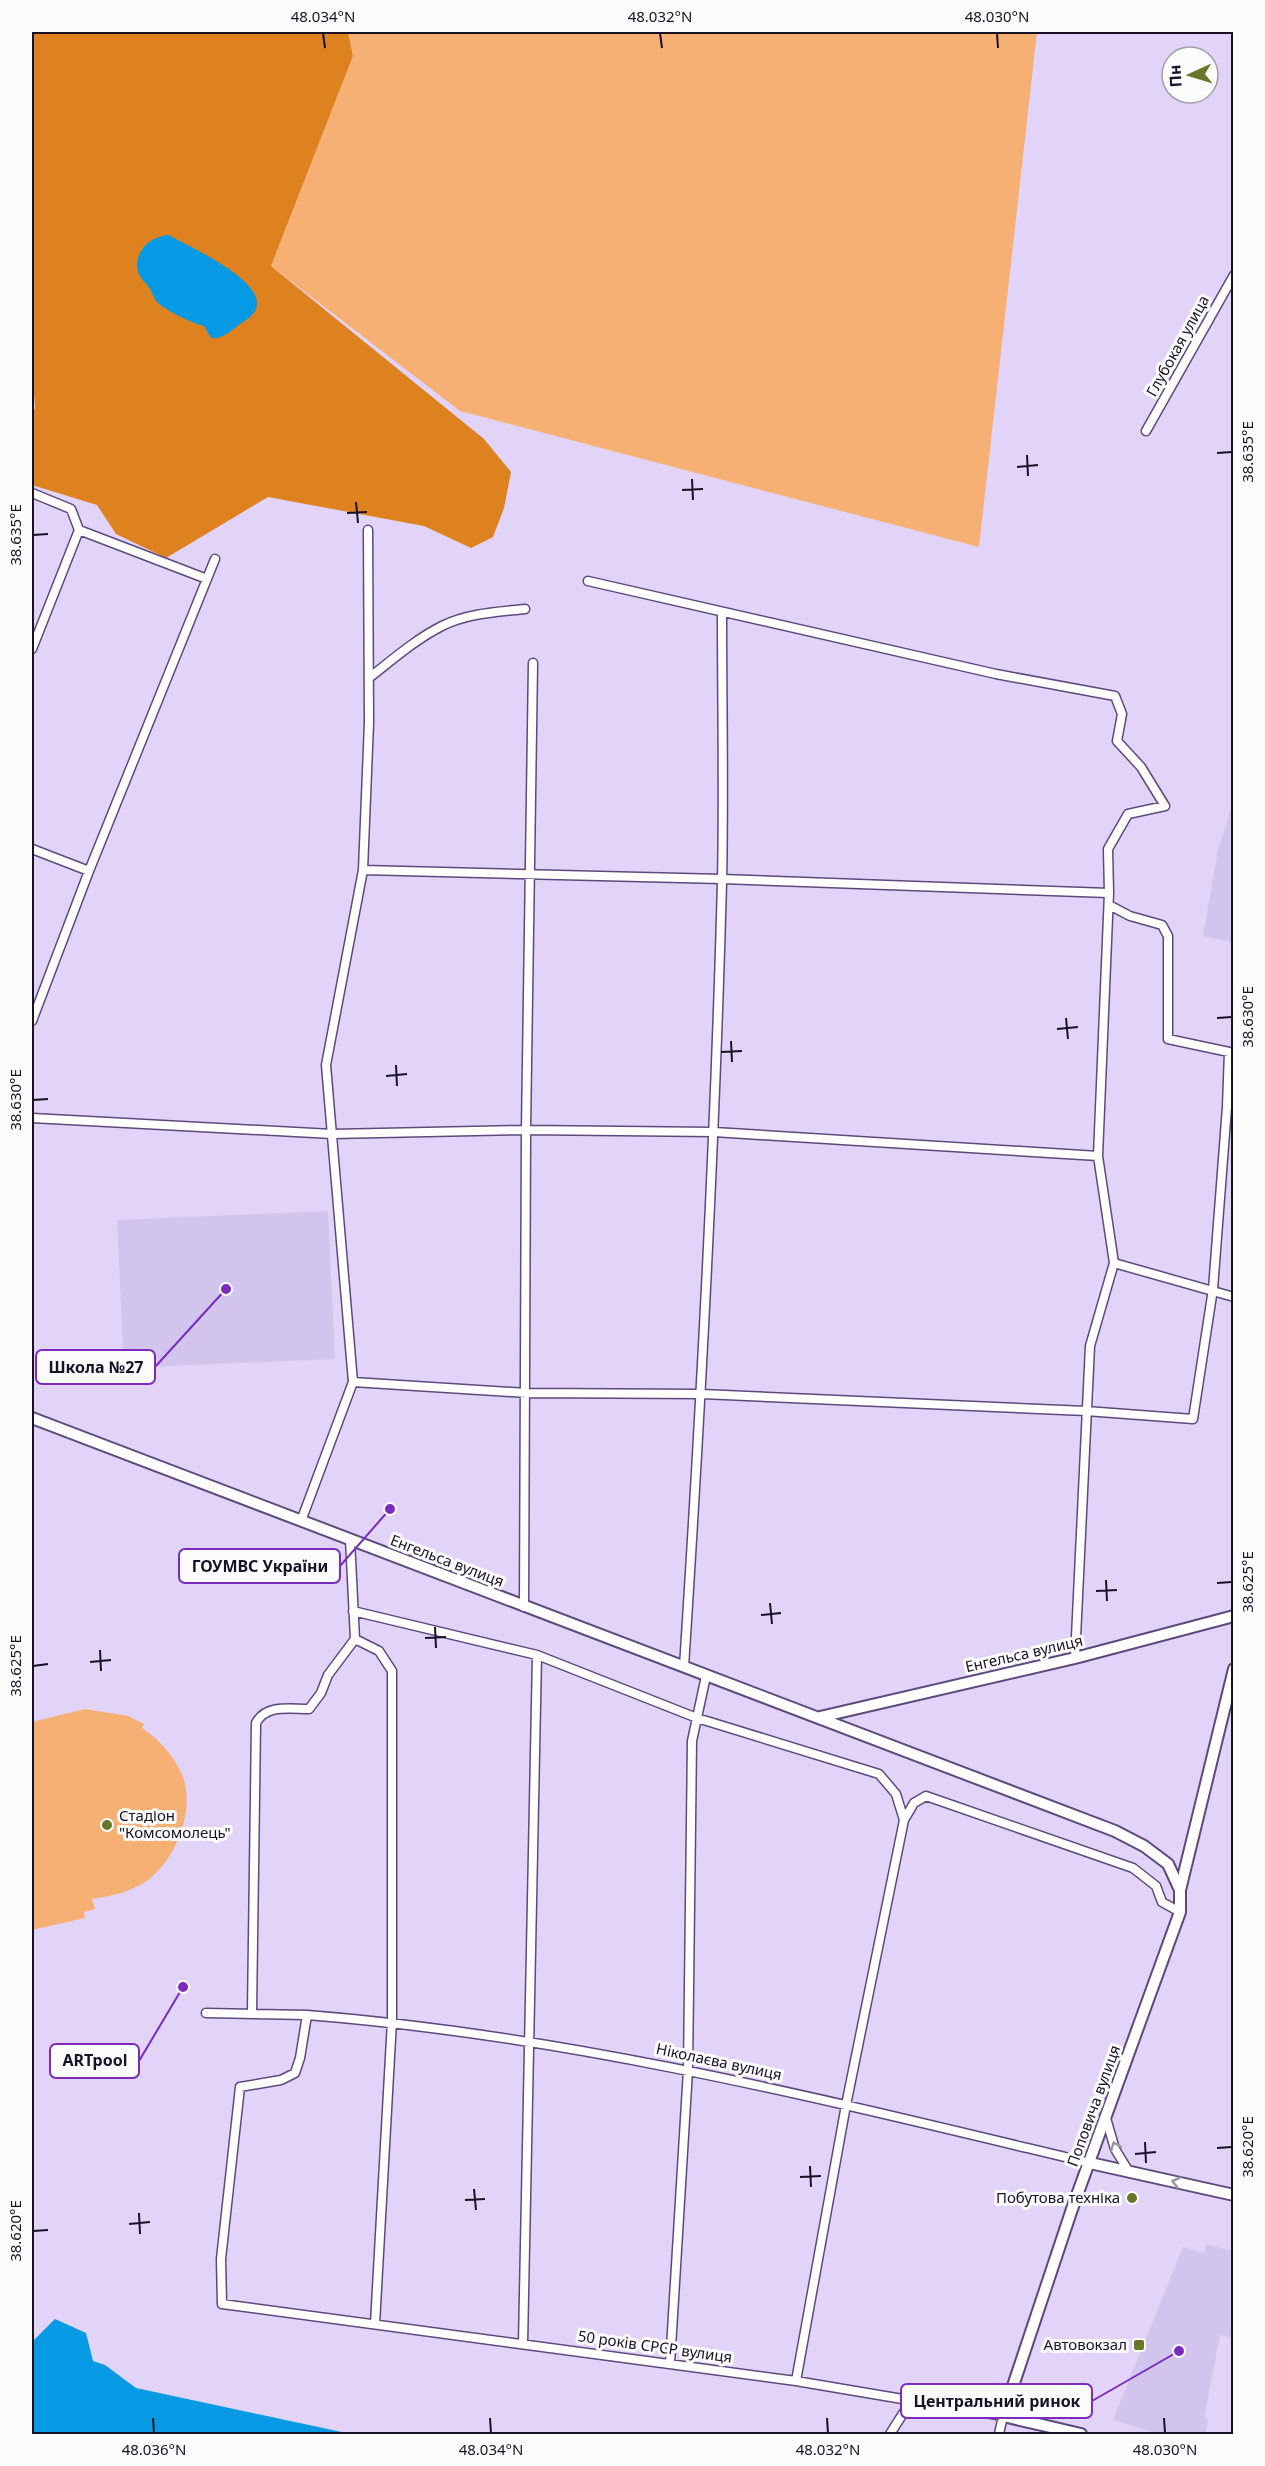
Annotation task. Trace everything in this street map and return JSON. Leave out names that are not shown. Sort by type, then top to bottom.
[{"type":"street","name":"Глубокая улица","points":[[1146,430],[1233,275]]},
{"type":"street","points":[[32,493],[71,509],[79,530],[32,650]]},
{"type":"street","points":[[79,530],[207,579]]},
{"type":"street","points":[[301,1521],[353,1382],[326,1065],[363,870],[369,678],[368,530]]},
{"type":"street","points":[[32,1021],[89,870],[215,559]]},
{"type":"street","points":[[588,581],[996,674],[1115,696],[1122,714],[1116,741],[1141,767],[1165,806],[1128,814],[1108,849],[1109,905],[1098,1156],[1114,1263],[1090,1346],[1075,1658]]},
{"type":"street","points":[[369,678],[443,626],[473,615],[525,609]]},
{"type":"street","points":[[684,1667],[702,1394],[714,1132],[722,879],[722,612]]},
{"type":"street","points":[[524,1606],[526,1130],[533,663]]},
{"type":"street","points":[[32,849],[89,870]]},
{"type":"street","points":[[363,870],[722,879],[1109,893]]},
{"type":"street","points":[[353,1382],[526,1393],[702,1394],[1086,1411],[1193,1419],[1213,1289],[1229,1052],[1168,1039],[1168,936],[1162,925],[1130,916],[1109,905]]},
{"type":"street","points":[[32,1118],[332,1134],[526,1130],[714,1132],[1098,1156]]},
{"type":"street","points":[[1114,1263],[1213,1289],[1233,1297]]},
{"type":"street","name":"Енгельса вулиця","points":[[32,1418],[1115,1831],[1144,1846],[1168,1864],[1180,1890]]},
{"type":"street","points":[[252,2012],[256,1723],[260,1715],[269,1710],[309,1709],[321,1693],[328,1675],[355,1639],[350,1539]]},
{"type":"street","points":[[353,1611],[537,1655],[697,1718],[879,1774],[896,1794],[904,1820]]},
{"type":"street","name":"Енгельса вулиця","points":[[820,1717],[1075,1658],[1233,1616]]},
{"type":"street","points":[[355,1639],[379,1651],[392,1671],[392,2021],[375,2324]]},
{"type":"street","points":[[523,2344],[537,1655]]},
{"type":"street","points":[[1180,1890],[1233,1669]]},
{"type":"street","points":[[670,2364],[688,2070],[692,1741],[706,1676]]},
{"type":"street","points":[[796,2381],[846,2105],[904,1820],[914,1803],[926,1796],[1133,1868],[1156,1886],[1162,1902],[1180,1912]]},
{"type":"street","name":"Поповича вулиця","points":[[999,2434],[1034,2318],[1180,1912],[1180,1890]]},
{"type":"street","name":"Ніколаєва вулиця","points":[[206,2013],[307,2014],[392,2021],[530,2040],[688,2070],[1233,2195]]},
{"type":"street","name":"50 років СРСР вулиця","points":[[307,2014],[300,2058],[295,2073],[281,2080],[240,2087],[221,2259],[222,2304],[796,2381],[1003,2416],[1081,2434]]},
{"type":"street","points":[[1106,2118],[1115,2149],[1129,2172]]},
{"type":"street","points":[[890,2434],[911,2401]]},
{"type":"shaded area","points":[[32,32],[348,32],[353,56],[271,266],[484,439],[511,472],[504,508],[493,537],[471,548],[424,526],[268,497],[166,558],[116,534],[97,505],[32,485],[32,414],[35,408],[32,391]]},
{"type":"shaded area","points":[[348,32],[1037,32],[979,547],[460,411],[271,266],[353,56]]},
{"type":"shaded area","points":[[1233,802],[1234,942],[1203,936],[1218,850]]},
{"type":"shaded area","points":[[328,1211],[335,1359],[124,1368],[117,1220]]},
{"type":"shaded area","name":"Стадіон \"Комсомолець\"","points":[[85,1709],[128,1716],[144,1724],[142,1728],[166,1749],[176,1762],[183,1777],[187,1804],[185,1819],[175,1847],[158,1871],[148,1880],[121,1893],[92,1899],[95,1909],[84,1912],[85,1918],[32,1930],[32,1722]]},
{"type":"shaded area","points":[[1206,2244],[1232,2251],[1233,2246],[1234,2338],[1220,2335],[1204,2418],[1208,2420],[1206,2434],[1160,2434],[1113,2420],[1183,2247],[1204,2253]]},
{"type":"water","points":[[169,235],[233,272],[247,284],[256,297],[256,310],[224,336],[211,338],[204,326],[162,306],[141,278],[137,265],[144,246],[155,238]]},
{"type":"water","points":[[55,2319],[86,2333],[93,2361],[105,2365],[136,2388],[351,2434],[32,2434],[32,2342]]},
{"type":"place","name":"Школа №27","points":[[226,1289]]},
{"type":"place","name":"ГОУМВС України","points":[[390,1509]]},
{"type":"place","name":"Стадіон \"Комсомолець\"","points":[[107,1825]]},
{"type":"place","name":"ARTpool","points":[[183,1987]]},
{"type":"place","name":"Побутова техніка","points":[[1132,2198]]},
{"type":"place","name":"Автовокзал","points":[[1139,2345]]},
{"type":"place","name":"Центральний ринок","points":[[1179,2351]]}]
